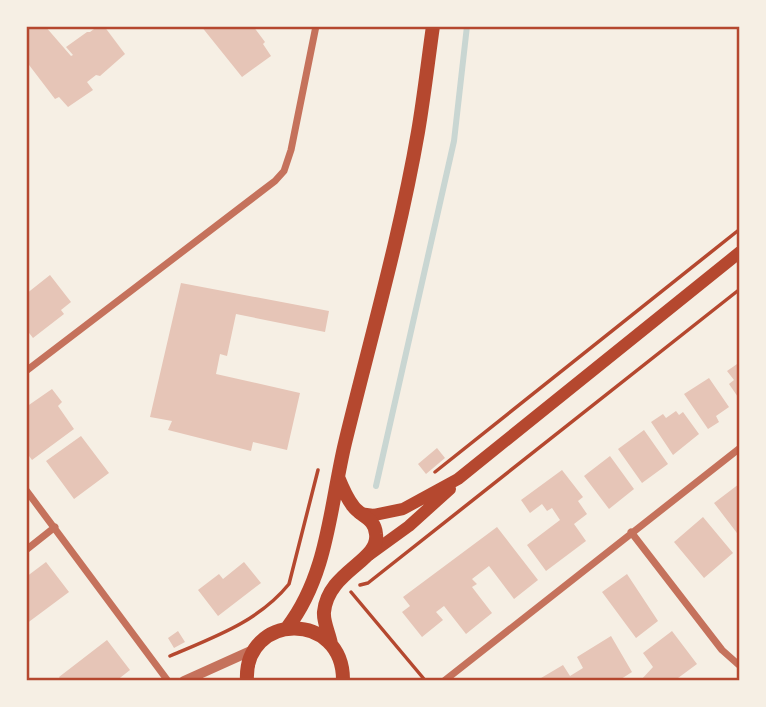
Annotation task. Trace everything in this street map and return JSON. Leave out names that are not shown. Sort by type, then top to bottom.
[{"type":"main road","points":[[287,628],[301,609],[318,572],[338,475],[408,182],[433,26]]},
{"type":"main road","points":[[343,681],[341,662],[331,643],[324,615],[328,598],[339,578],[430,509],[458,479],[740,252]]},
{"type":"main road","points":[[338,475],[344,493],[359,513],[370,520],[376,532],[375,544],[369,555]]},
{"type":"main road","points":[[327,530],[340,514],[378,514],[403,509],[458,479]]},
{"type":"main road","points":[[247,681],[247,667],[255,649],[269,635],[287,628],[300,628],[313,631],[331,643]]},
{"type":"street","points":[[26,371],[275,181],[284,170],[290,150],[316,26]]},
{"type":"street","points":[[443,681],[740,448]]},
{"type":"street","points":[[26,489],[168,681]]},
{"type":"street","points":[[26,550],[55,527]]},
{"type":"street","points":[[631,532],[722,650],[740,666]]},
{"type":"street","points":[[184,681],[255,649]]},
{"type":"path","points":[[428,477],[740,229]]},
{"type":"path","points":[[424,679],[348,589],[368,583],[740,289]]},
{"type":"path","points":[[170,656],[241,625],[276,599],[289,584],[318,470]]},
{"type":"building","points":[[26,26],[45,26],[71,56],[73,55],[66,47],[87,32],[104,26],[125,54],[100,76],[96,75],[87,82],[93,90],[68,107],[59,97],[55,99],[26,61]]},
{"type":"building","points":[[201,26],[253,26],[271,56],[242,77]]},
{"type":"building","points":[[50,275],[71,302],[61,310],[64,314],[33,338],[26,329],[26,294]]},
{"type":"building","points":[[181,283],[329,311],[325,332],[236,314],[227,356],[220,354],[216,374],[300,393],[287,450],[253,442],[251,451],[168,430],[172,421],[150,417]]},
{"type":"building","points":[[740,362],[740,400],[729,384],[734,380],[727,371]]},
{"type":"building","points":[[709,378],[729,407],[716,416],[719,422],[708,429],[684,394]]},
{"type":"building","points":[[52,389],[62,402],[58,406],[74,429],[32,460],[26,452],[26,407]]},
{"type":"building","points":[[676,411],[679,415],[683,412],[699,434],[673,455],[651,422],[663,414],[666,418]]},
{"type":"building","points":[[644,430],[668,464],[642,483],[618,449]]},
{"type":"building","points":[[81,436],[109,473],[74,499],[46,461]]},
{"type":"building","points":[[437,448],[445,458],[426,474],[418,464]]},
{"type":"building","points":[[610,456],[634,489],[609,509],[584,476]]},
{"type":"building","points":[[562,470],[583,497],[578,501],[587,514],[574,524],[586,541],[546,571],[527,545],[560,520],[552,508],[547,511],[542,504],[530,513],[521,500]]},
{"type":"building","points":[[740,485],[740,537],[714,503]]},
{"type":"building","points":[[703,517],[733,553],[704,578],[674,542]]},
{"type":"building","points":[[497,527],[538,580],[514,599],[489,566],[472,579],[477,584],[472,587],[492,613],[466,634],[444,606],[436,612],[443,620],[422,637],[402,612],[410,606],[403,597]]},
{"type":"building","points":[[46,562],[69,592],[26,624],[26,577]]},
{"type":"building","points":[[244,562],[261,583],[218,616],[198,590],[219,574],[223,579]]},
{"type":"building","points":[[627,574],[658,621],[636,638],[602,592]]},
{"type":"building","points":[[178,631],[185,642],[174,648],[168,638]]},
{"type":"building","points":[[672,631],[697,664],[674,681],[640,681],[653,667],[643,653]]},
{"type":"building","points":[[611,636],[632,672],[618,681],[536,681],[563,665],[570,676],[583,668],[577,657]]},
{"type":"building","points":[[107,640],[130,670],[116,681],[61,681],[59,677]]},
{"type":"waterway","points":[[376,486],[454,141],[467,26]]}]
